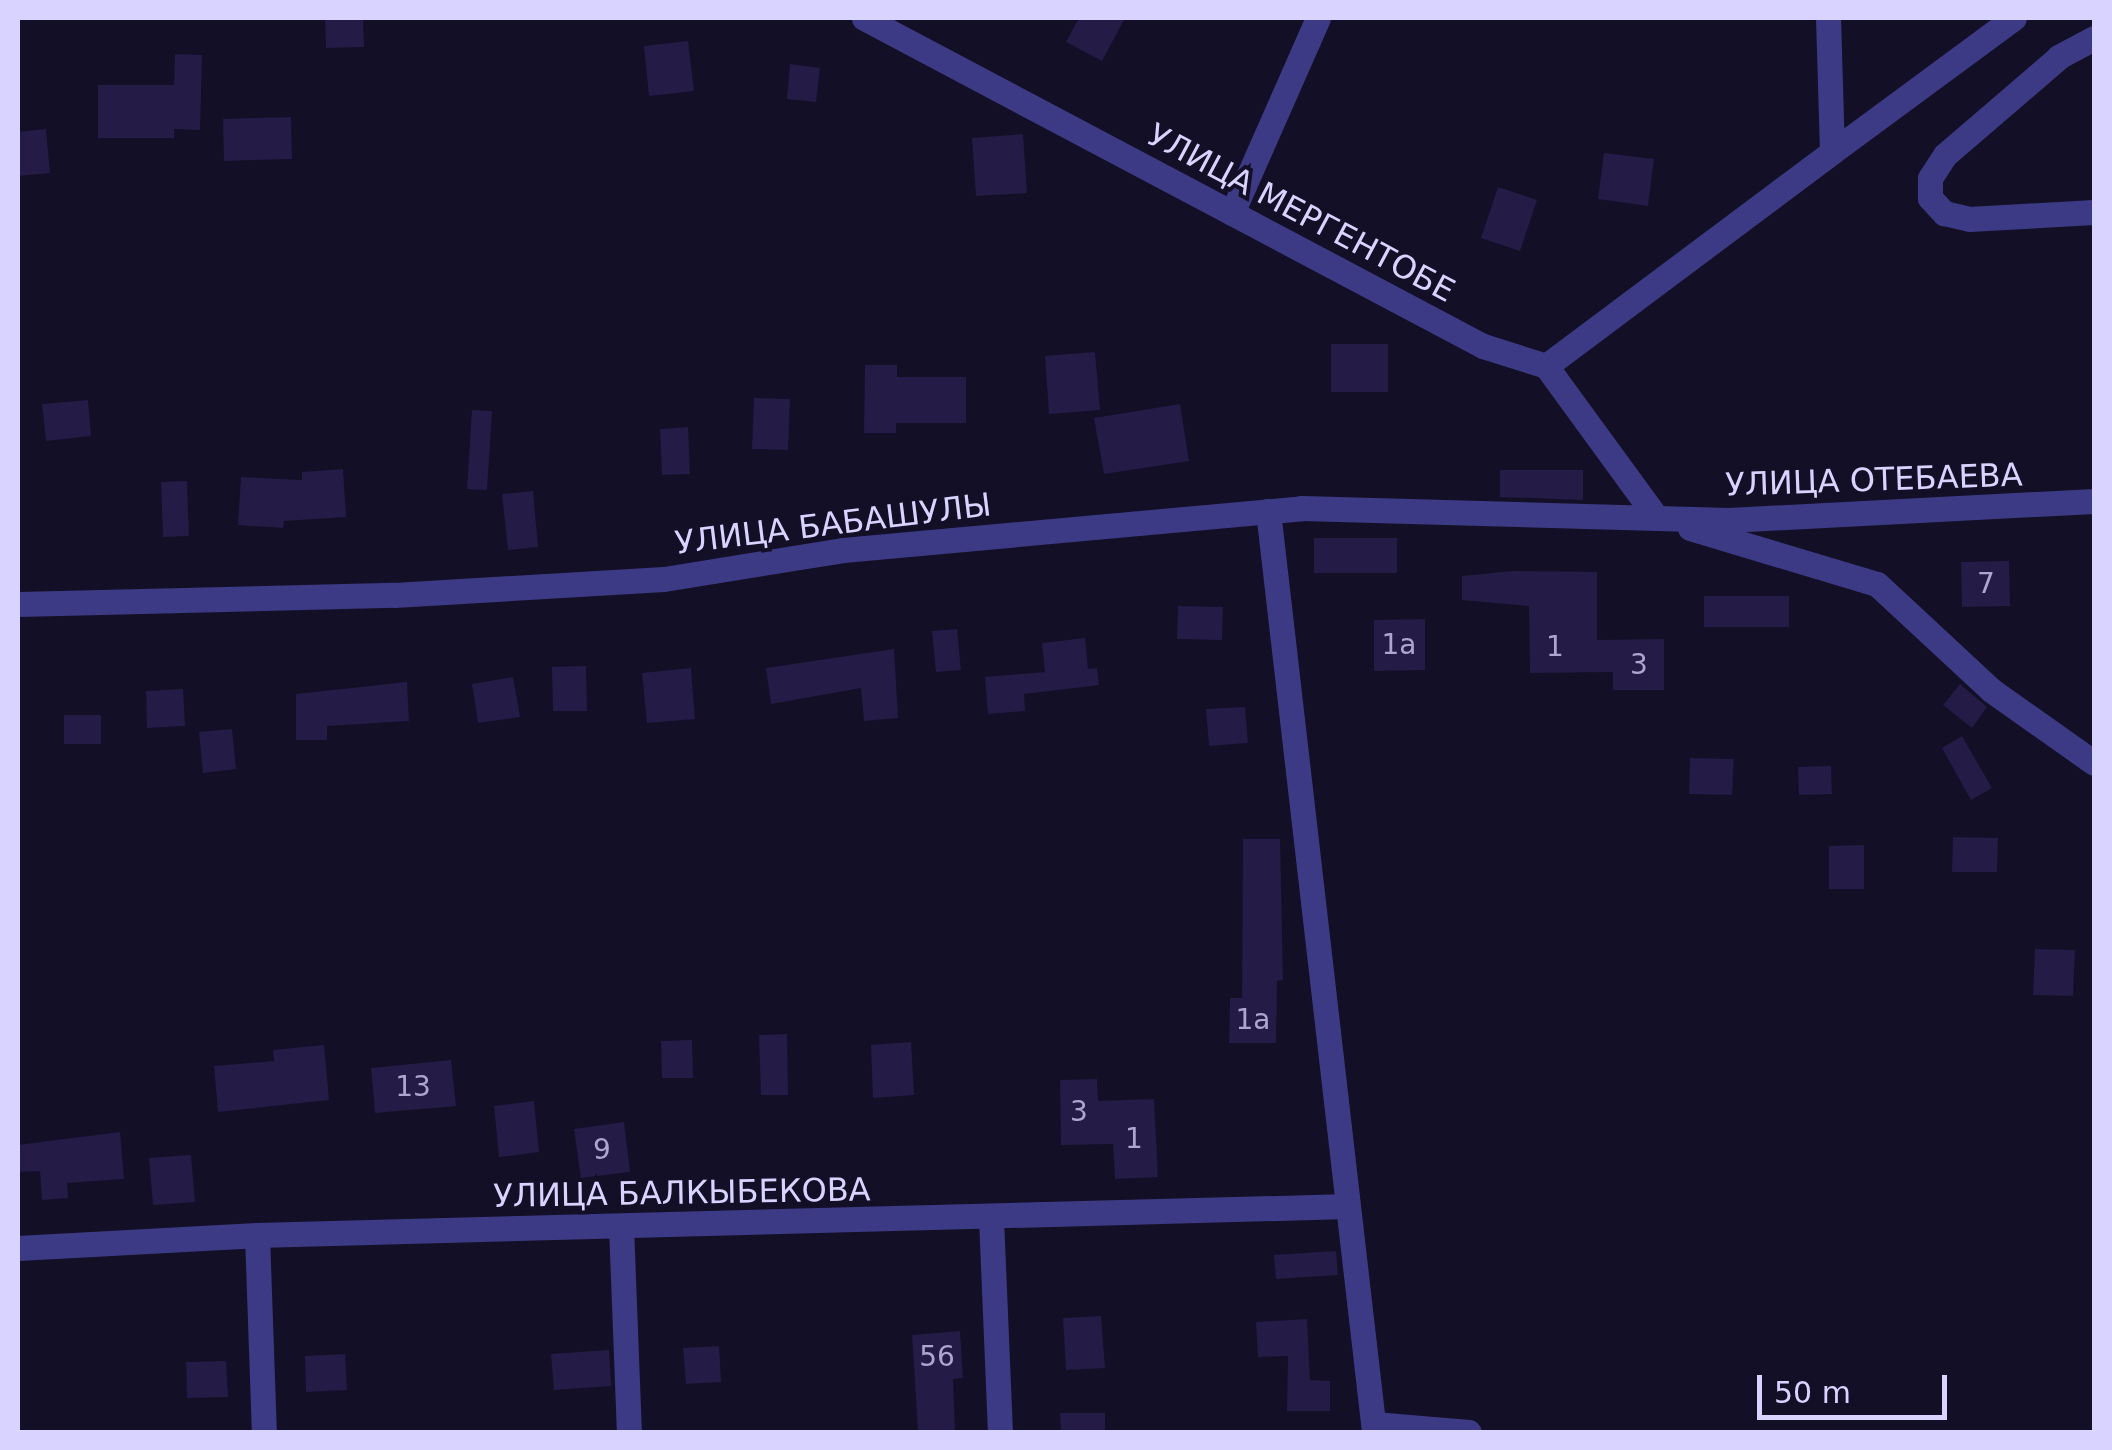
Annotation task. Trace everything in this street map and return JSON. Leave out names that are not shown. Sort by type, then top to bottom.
[{"type":"street","name":"УЛИЦА МЕРГЕНТОБЕ","points":[[864,18],[910,28],[1232,214],[1483,346],[1546,366]]},
{"type":"street","points":[[1232,214],[1318,18]]},
{"type":"street","points":[[1828,18],[1832,152]]},
{"type":"street","points":[[2014,18],[1546,366],[1657,518],[1876,584],[1991,690],[2094,763]]},
{"type":"street","points":[[2094,38],[2058,56],[1946,155],[1930,188],[1944,214],[1968,219],[2094,212]]},
{"type":"street","name":"УЛИЦА ОТЕБАЕВА","points":[[1657,518],[2094,502]]},
{"type":"street","points":[[1268,511],[1374,1428],[1469,1432]]},
{"type":"street","name":"УЛИЦА БАБАШУЛЫ","points":[[18,604],[394,594],[664,579],[843,550],[1268,511],[1657,518]]},
{"type":"street","name":"УЛИЦА БАЛКЫБЕКОВА","points":[[18,1248],[256,1235],[1348,1206]]},
{"type":"street","points":[[991,1218],[1000,1432]]},
{"type":"street","points":[[622,1226],[628,1432]]},
{"type":"street","points":[[256,1235],[264,1432]]},
{"type":"building","points":[[325,18],[363,18],[364,47],[326,48]]},
{"type":"building","points":[[1079,18],[1125,18],[1102,61],[1066,42]]},
{"type":"building","points":[[688,41],[694,91],[649,96],[644,46]]},
{"type":"building","points":[[175,54],[202,55],[200,130],[174,129],[174,138],[98,138],[98,85],[174,85]]},
{"type":"building","points":[[790,64],[820,68],[816,102],[787,99]]},
{"type":"building","points":[[291,117],[292,159],[224,161],[223,119]]},
{"type":"building","points":[[46,129],[50,173],[18,176],[18,132]]},
{"type":"building","points":[[1023,134],[1027,193],[976,196],[972,138]]},
{"type":"building","points":[[1604,153],[1654,159],[1648,206],[1598,199]]},
{"type":"building","points":[[1498,187],[1537,200],[1520,251],[1481,238]]},
{"type":"building","points":[[1331,344],[1388,344],[1388,392],[1331,392]]},
{"type":"building","points":[[1095,352],[1100,410],[1049,414],[1045,356]]},
{"type":"building","points":[[865,365],[897,365],[897,377],[966,377],[966,423],[896,423],[896,433],[864,433]]},
{"type":"building","points":[[754,398],[790,399],[788,450],[752,449]]},
{"type":"building","points":[[88,400],[91,436],[46,441],[42,404]]},
{"type":"building","points":[[1180,404],[1189,461],[1104,474],[1094,418]]},
{"type":"building","points":[[472,410],[492,411],[487,490],[467,489]]},
{"type":"building","points":[[688,427],[690,474],[662,475],[660,429]]},
{"type":"building","points":[[343,469],[346,517],[284,521],[283,528],[238,525],[241,477],[302,480],[302,472]]},
{"type":"building","points":[[1500,470],[1583,470],[1583,500],[1500,497]]},
{"type":"building","points":[[187,481],[189,536],[163,537],[161,482]]},
{"type":"building","points":[[533,491],[538,547],[508,550],[502,494]]},
{"type":"building","points":[[1314,538],[1397,538],[1397,573],[1314,573]]},
{"type":"building","points":[[2009,561],[2010,606],[1962,607],[1961,562]]},
{"type":"building","points":[[1514,571],[1597,572],[1597,640],[1664,639],[1664,690],[1613,690],[1613,672],[1530,673],[1529,606],[1462,600],[1462,576]]},
{"type":"building","points":[[1704,596],[1789,596],[1789,627],[1704,627]]},
{"type":"building","points":[[1178,606],[1223,607],[1222,640],[1177,639]]},
{"type":"building","points":[[1425,619],[1425,670],[1374,671],[1374,620]]},
{"type":"building","points":[[957,629],[961,670],[936,672],[932,631]]},
{"type":"building","points":[[1085,638],[1088,669],[1097,668],[1099,685],[1024,694],[1025,711],[988,714],[985,677],[1045,672],[1042,643]]},
{"type":"building","points":[[894,649],[898,718],[864,721],[861,688],[771,704],[766,668]]},
{"type":"building","points":[[586,666],[587,711],[553,711],[552,667]]},
{"type":"building","points":[[691,668],[695,719],[647,723],[642,673]]},
{"type":"building","points":[[513,677],[520,717],[478,723],[472,684]]},
{"type":"building","points":[[407,682],[409,721],[327,726],[327,740],[296,740],[296,694]]},
{"type":"building","points":[[1960,684],[1987,707],[1972,728],[1943,705]]},
{"type":"building","points":[[183,689],[185,726],[147,728],[146,691]]},
{"type":"building","points":[[1245,707],[1248,743],[1209,746],[1206,709]]},
{"type":"building","points":[[64,715],[101,715],[101,744],[64,744]]},
{"type":"building","points":[[232,729],[236,769],[203,773],[199,732]]},
{"type":"building","points":[[1962,736],[1992,788],[1971,800],[1942,748]]},
{"type":"building","points":[[1690,758],[1734,759],[1732,795],[1689,794]]},
{"type":"building","points":[[1831,766],[1832,794],[1799,795],[1798,767]]},
{"type":"building","points":[[1953,837],[1998,838],[1997,872],[1952,872]]},
{"type":"building","points":[[1243,839],[1280,839],[1283,980],[1277,981],[1276,1043],[1229,1043],[1230,998],[1242,998]]},
{"type":"building","points":[[1864,845],[1864,889],[1829,889],[1829,846]]},
{"type":"building","points":[[2035,949],[2075,950],[2073,996],[2033,995]]},
{"type":"building","points":[[787,1034],[788,1095],[761,1095],[759,1035]]},
{"type":"building","points":[[692,1040],[693,1078],[662,1078],[661,1041]]},
{"type":"building","points":[[911,1042],[914,1095],[873,1098],[871,1045]]},
{"type":"building","points":[[324,1045],[329,1100],[218,1112],[214,1066],[274,1061],[273,1050]]},
{"type":"building","points":[[451,1060],[456,1106],[375,1113],[371,1068]]},
{"type":"building","points":[[1097,1079],[1098,1101],[1154,1099],[1158,1177],[1115,1179],[1113,1144],[1061,1145],[1060,1080]]},
{"type":"building","points":[[534,1101],[539,1152],[499,1157],[494,1106]]},
{"type":"building","points":[[624,1122],[630,1172],[581,1178],[574,1129]]},
{"type":"building","points":[[120,1132],[124,1179],[67,1183],[68,1198],[42,1200],[40,1171],[18,1172],[18,1145]]},
{"type":"building","points":[[191,1155],[195,1202],[153,1205],[149,1158]]},
{"type":"building","points":[[1336,1251],[1338,1275],[1276,1279],[1274,1255]]},
{"type":"building","points":[[1101,1316],[1105,1368],[1066,1370],[1063,1318]]},
{"type":"building","points":[[1307,1319],[1310,1380],[1330,1381],[1330,1411],[1287,1411],[1288,1356],[1258,1357],[1256,1322]]},
{"type":"building","points":[[960,1331],[963,1378],[953,1379],[955,1432],[918,1432],[912,1335]]},
{"type":"building","points":[[719,1346],[721,1382],[686,1384],[683,1348]]},
{"type":"building","points":[[609,1350],[611,1386],[554,1390],[551,1354]]},
{"type":"building","points":[[345,1354],[347,1390],[306,1392],[305,1356]]},
{"type":"building","points":[[226,1361],[228,1397],[187,1398],[186,1362]]},
{"type":"building","points":[[1060,1413],[1105,1413],[1105,1432],[1061,1432]]}]
